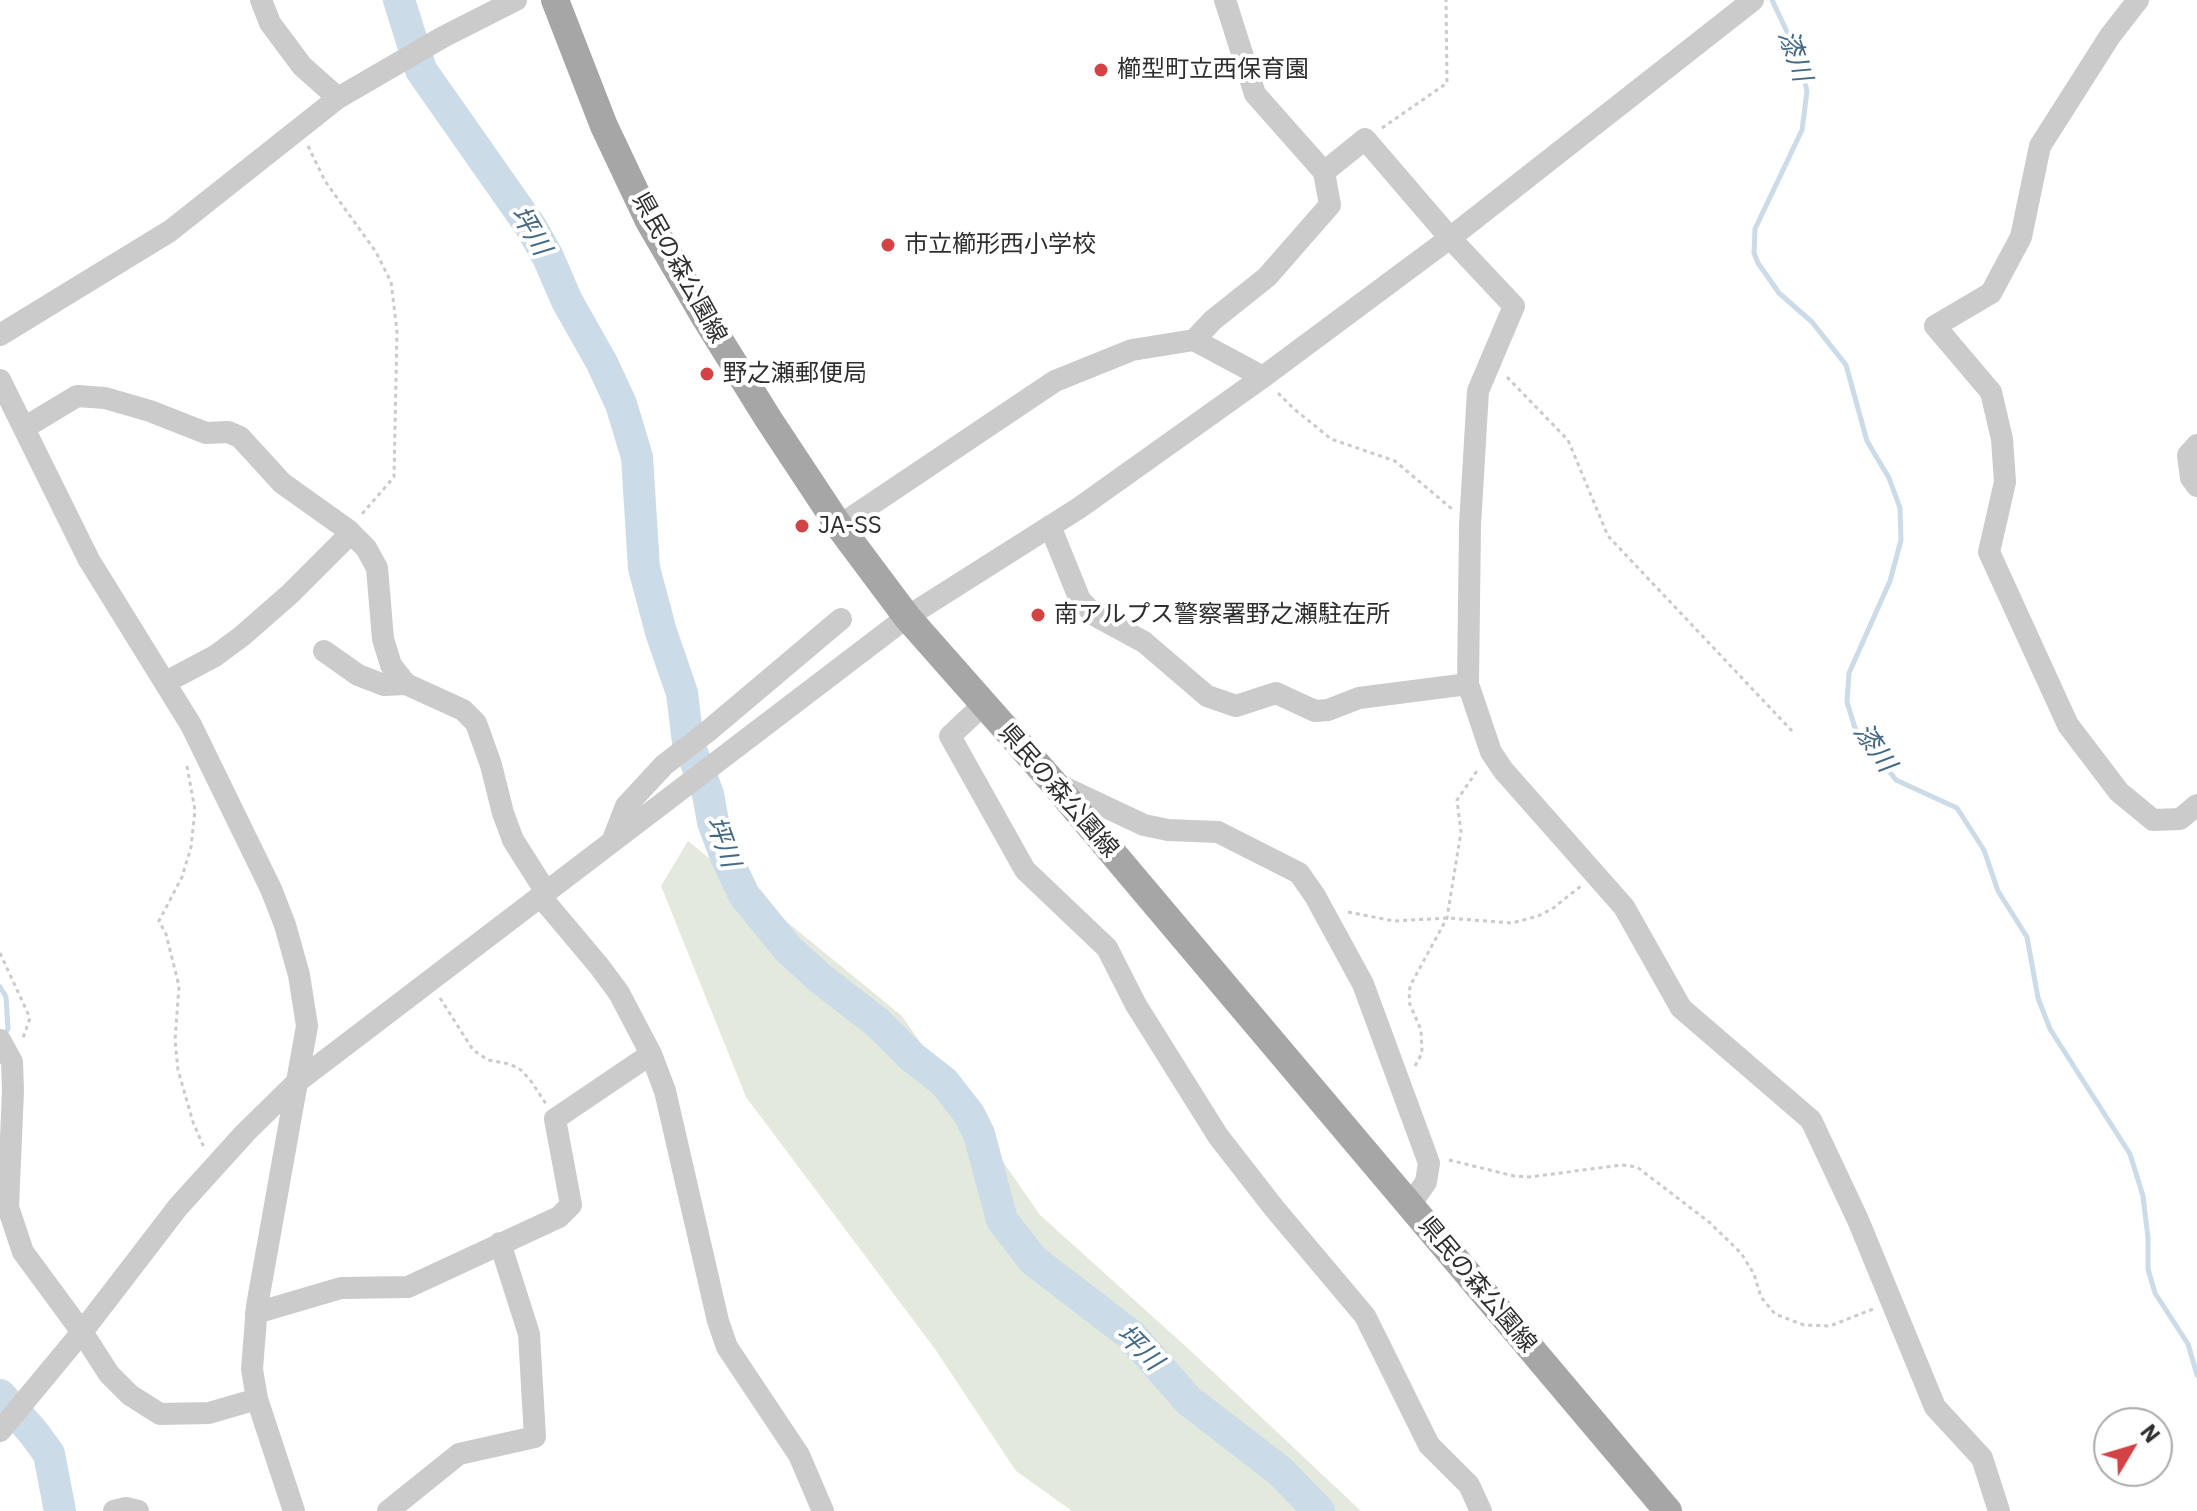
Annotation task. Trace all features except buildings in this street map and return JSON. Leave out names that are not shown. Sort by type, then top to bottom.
[{"type":"main road","name":"県民の森公園線","points":[[555,0],[604,126],[649,221],[728,354],[839,526],[907,617],[1051,780],[1668,1511]]},
{"type":"street","points":[[261,0],[270,23],[302,66],[347,93]]},
{"type":"street","points":[[0,335],[170,231],[347,93],[443,37],[516,0]]},
{"type":"street","points":[[839,526],[1055,381],[1132,350],[1194,340],[1213,320],[1267,277],[1330,205],[1324,172],[1255,94],[1225,0]]},
{"type":"street","points":[[0,1431],[82,1332],[178,1207],[245,1133],[297,1082],[907,617],[1079,508],[1263,377],[1450,238],[1753,0]]},
{"type":"street","points":[[2138,0],[2110,36],[2040,146],[2021,237],[1991,293],[1935,326],[1991,392],[2002,439],[2005,482],[1989,552],[2068,725],[2119,792],[2153,820],[2180,819],[2197,805]]},
{"type":"street","points":[[1324,172],[1365,139],[1450,238],[1514,306],[1478,391],[1470,525],[1468,684],[1491,752],[1503,770],[1624,907],[1681,1008],[1811,1120],[1858,1220],[1935,1407],[1982,1458],[1999,1511]]},
{"type":"street","points":[[1194,340],[1263,377]]},
{"type":"street","points":[[0,380],[89,560],[191,725],[271,889],[299,975],[307,1026],[256,1313],[252,1369],[257,1399],[294,1511]]},
{"type":"street","points":[[24,428],[77,396],[105,398],[150,411],[206,433],[228,432],[240,437],[282,483],[350,532],[366,548],[377,568],[383,639],[391,665],[406,684]]},
{"type":"street","points":[[2197,445],[2188,455],[2191,478],[2197,486]]},
{"type":"street","points":[[1050,526],[1080,600],[1096,616],[1144,642],[1207,696],[1236,706],[1276,693],[1315,711],[1328,710],[1359,698],[1468,684]]},
{"type":"street","points":[[166,682],[215,656],[242,636],[290,594],[350,532]]},
{"type":"street","points":[[611,843],[626,806],[664,765],[841,619]]},
{"type":"street","points":[[324,651],[358,675],[384,685],[406,684],[463,710],[476,723],[513,840],[544,894],[619,993],[651,1054],[665,1091],[718,1321],[727,1347],[799,1455],[823,1511]]},
{"type":"street","points":[[983,705],[950,736],[1025,870],[1107,948],[1136,1005],[1218,1136],[1365,1316],[1429,1445],[1469,1485],[1481,1511]]},
{"type":"street","points":[[1051,780],[1144,825],[1168,830],[1218,832],[1299,873],[1363,984],[1426,1154],[1429,1163],[1426,1182],[1410,1205]]},
{"type":"street","points":[[6,1052],[13,1091],[8,1207],[23,1252],[109,1374],[130,1395],[160,1414],[209,1413],[257,1399]]},
{"type":"street","points":[[256,1313],[341,1288],[408,1287],[559,1217],[571,1205],[555,1119],[651,1054]]},
{"type":"street","points":[[388,1511],[459,1454],[535,1437],[529,1334],[500,1243]]},
{"type":"street","points":[[114,1511],[126,1508],[138,1511]]},
{"type":"path","points":[[1365,139],[1447,83],[1446,0]]},
{"type":"path","points":[[300,128],[325,181],[376,252],[391,282],[397,331],[394,477],[350,532]]},
{"type":"path","points":[[1489,365],[1511,379],[1568,440],[1608,536],[1792,731]]},
{"type":"path","points":[[1263,377],[1293,408],[1331,439],[1395,461],[1470,525]]},
{"type":"path","points":[[191,725],[182,742],[195,810],[191,847],[182,877],[159,921],[166,934],[179,986],[175,1040],[178,1070],[193,1122],[212,1169]]},
{"type":"path","points":[[1403,1091],[1422,1053],[1421,1030],[1409,1002],[1410,986],[1447,918],[1461,832],[1457,800],[1491,752]]},
{"type":"path","points":[[1321,907],[1394,921],[1447,918],[1512,923],[1552,909],[1595,874]]},
{"type":"path","points":[[0,953],[30,1018],[6,1052]]},
{"type":"path","points":[[430,981],[473,1050],[488,1060],[510,1064],[521,1070],[555,1119]]},
{"type":"path","points":[[1426,1154],[1529,1177],[1622,1165],[1637,1167],[1709,1222],[1741,1253],[1754,1274],[1761,1297],[1775,1314],[1804,1325],[1830,1326],[1892,1303]]},
{"type":"shaded area","points":[[688,841],[902,1016],[1040,1215],[1361,1511],[1072,1511],[1016,1471],[935,1349],[746,1097],[661,886]]},
{"type":"waterway","name":"坪川","points":[[399,0],[421,70],[531,227],[621,404],[637,457],[644,568],[682,693],[688,742],[708,794],[713,822],[744,895],[788,949],[944,1082],[969,1114],[979,1134],[1002,1220],[1033,1260],[1132,1336],[1188,1400],[1280,1471],[1319,1511]]},
{"type":"waterway","name":"漆川","points":[[1772,0],[1798,55],[1807,91],[1802,130],[1755,229],[1754,253],[1779,293],[1812,322],[1846,365],[1867,441],[1889,478],[1900,508],[1901,540],[1890,581],[1849,673],[1847,702],[1855,728],[1896,780],[1957,808],[1984,850],[1998,891],[2027,937],[2038,998],[2050,1029],[2130,1154],[2143,1196],[2148,1269],[2155,1293],[2188,1344],[2197,1375]]},
{"type":"waterway","points":[[0,987],[6,997],[8,1029],[4,1034]]},
{"type":"waterway","points":[[0,1395],[49,1454],[60,1511]]},
{"type":"place","name":"櫛型町立西保育園","points":[[1101,70]]},
{"type":"place","name":"市立櫛形西小学校","points":[[888,245]]},
{"type":"place","name":"野之瀬郵便局","points":[[707,374]]},
{"type":"place","name":"JA-SS","points":[[802,526]]},
{"type":"place","name":"南アルプス警察署野之瀬駐在所","points":[[1038,615]]}]
